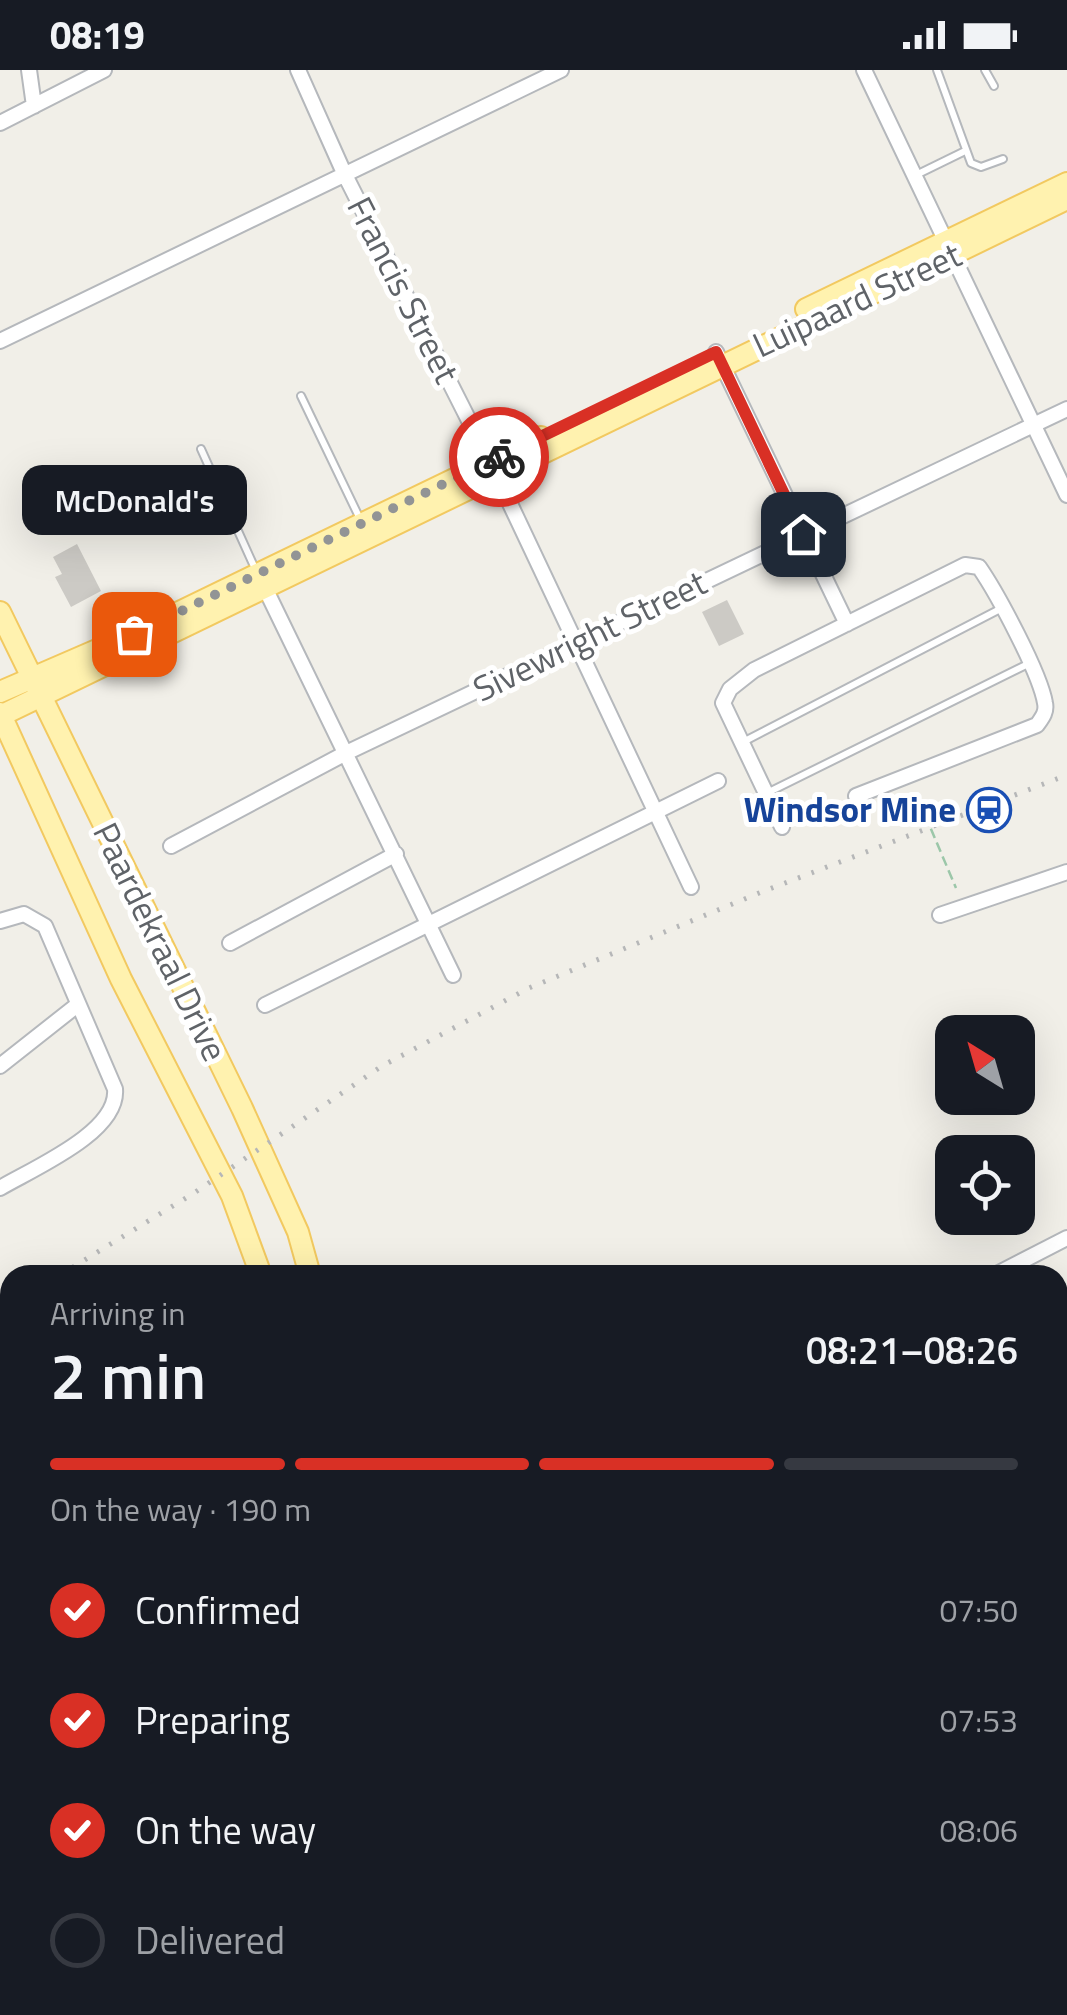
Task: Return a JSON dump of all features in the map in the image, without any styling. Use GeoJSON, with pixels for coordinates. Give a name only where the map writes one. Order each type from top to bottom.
{"type":"FeatureCollection","features":[{"type":"Feature","properties":{"kind":"main road","name":"Luipaard Street"},"geometry":{"type":"LineString","coordinates":[[950,248],[1067,182]]}},
{"type":"Feature","properties":{"kind":"main road","name":"Luipaard Street"},"geometry":{"type":"LineString","coordinates":[[0,715],[42,699],[138,641],[719,358],[950,248],[1067,199]]}},
{"type":"Feature","properties":{"kind":"main road","name":"Luipaard Street"},"geometry":{"type":"LineString","coordinates":[[261,581],[362,524],[493,468]]}},
{"type":"Feature","properties":{"kind":"main road","name":"Paardekraal Drive"},"geometry":{"type":"LineString","coordinates":[[0,612],[242,1108],[298,1232],[307,1265]]}},
{"type":"Feature","properties":{"kind":"main road","name":"Luipaard Street"},"geometry":{"type":"LineString","coordinates":[[0,692],[138,641]]}},
{"type":"Feature","properties":{"kind":"main road","name":"Paardekraal Drive"},"geometry":{"type":"LineString","coordinates":[[0,715],[121,978],[232,1196],[258,1265]]}},
{"type":"Feature","properties":{"kind":"street"},"geometry":{"type":"LineString","coordinates":[[29,70],[34,106]]}},
{"type":"Feature","properties":{"kind":"street"},"geometry":{"type":"LineString","coordinates":[[0,124],[104,70]]}},
{"type":"Feature","properties":{"kind":"street","name":"Francis Street"},"geometry":{"type":"LineString","coordinates":[[298,70],[344,173],[493,468],[690,887]]}},
{"type":"Feature","properties":{"kind":"street"},"geometry":{"type":"LineString","coordinates":[[0,341],[562,70]]}},
{"type":"Feature","properties":{"kind":"street"},"geometry":{"type":"LineString","coordinates":[[864,70],[1067,495]]}},
{"type":"Feature","properties":{"kind":"street"},"geometry":{"type":"LineString","coordinates":[[719,358],[847,624]]}},
{"type":"Feature","properties":{"kind":"street","name":"Sivewright Street"},"geometry":{"type":"LineString","coordinates":[[171,846],[346,753],[1067,409]]}},
{"type":"Feature","properties":{"kind":"street"},"geometry":{"type":"LineString","coordinates":[[782,827],[723,704],[730,689],[754,670],[964,565],[979,567],[1046,705],[1037,724],[856,796]]}},
{"type":"Feature","properties":{"kind":"street"},"geometry":{"type":"LineString","coordinates":[[261,581],[453,975]]}},
{"type":"Feature","properties":{"kind":"street"},"geometry":{"type":"LineString","coordinates":[[265,1004],[718,781]]}},
{"type":"Feature","properties":{"kind":"street"},"geometry":{"type":"LineString","coordinates":[[230,943],[396,854]]}},
{"type":"Feature","properties":{"kind":"street"},"geometry":{"type":"LineString","coordinates":[[940,915],[1067,872]]}},
{"type":"Feature","properties":{"kind":"street"},"geometry":{"type":"LineString","coordinates":[[0,921],[24,914],[45,926],[76,1006],[115,1089],[116,1103],[105,1122],[0,1188]]}},
{"type":"Feature","properties":{"kind":"street"},"geometry":{"type":"LineString","coordinates":[[0,1066],[76,1006]]}},
{"type":"Feature","properties":{"kind":"street"},"geometry":{"type":"LineString","coordinates":[[1014,1265],[1067,1238]]}},
{"type":"Feature","properties":{"kind":"lane"},"geometry":{"type":"LineString","coordinates":[[936,70],[971,163],[982,167],[1002,159]]}},
{"type":"Feature","properties":{"kind":"lane"},"geometry":{"type":"LineString","coordinates":[[985,70],[994,86]]}},
{"type":"Feature","properties":{"kind":"lane"},"geometry":{"type":"LineString","coordinates":[[915,176],[964,152]]}},
{"type":"Feature","properties":{"kind":"lane"},"geometry":{"type":"LineString","coordinates":[[301,396],[362,524]]}},
{"type":"Feature","properties":{"kind":"lane"},"geometry":{"type":"LineString","coordinates":[[202,449],[261,581]]}},
{"type":"Feature","properties":{"kind":"lane"},"geometry":{"type":"LineString","coordinates":[[173,493],[212,474]]}},
{"type":"Feature","properties":{"kind":"lane"},"geometry":{"type":"LineString","coordinates":[[742,742],[1002,608]]}},
{"type":"Feature","properties":{"kind":"lane"},"geometry":{"type":"LineString","coordinates":[[766,793],[1028,664]]}},
{"type":"Feature","properties":{"kind":"path"},"geometry":{"type":"LineString","coordinates":[[946,811],[925,815],[956,888]]}},
{"type":"Feature","properties":{"kind":"building"},"geometry":{"type":"Polygon","coordinates":[[[77,544],[101,591],[71,607],[55,577],[62,574],[53,557],[77,544]]]}},
{"type":"Feature","properties":{"kind":"building"},"geometry":{"type":"Polygon","coordinates":[[[727,600],[744,634],[719,646],[702,612],[727,600]]]}},
{"type":"Feature","properties":{"kind":"railway"},"geometry":{"type":"LineString","coordinates":[[76,1265],[194,1193],[382,1066],[529,988],[759,893],[1067,775]]}},
{"type":"Feature","properties":{"kind":"way so far"},"geometry":{"type":"LineString","coordinates":[[134,634],[499,457]]}},
{"type":"Feature","properties":{"kind":"place","name":"McDonald's"},"geometry":{"type":"Point","coordinates":[134,634]}},
{"type":"Feature","properties":{"kind":"place","name":"Windsor Mine"},"geometry":{"type":"Point","coordinates":[989,810]}},
{"type":"Feature","properties":{"kind":"route"},"geometry":{"type":"LineString","coordinates":[[499,457],[716,352],[803,534]]}}]}
